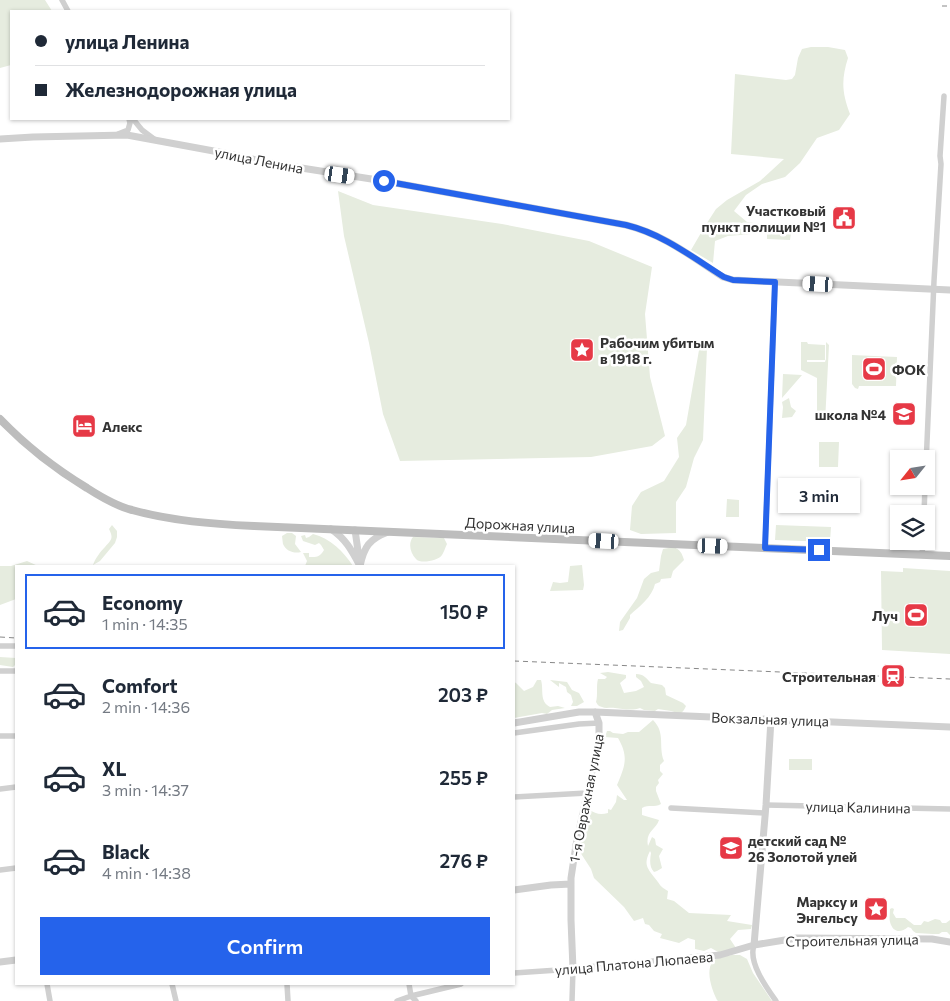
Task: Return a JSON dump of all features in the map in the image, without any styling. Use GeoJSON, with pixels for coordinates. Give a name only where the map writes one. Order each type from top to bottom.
{"type":"FeatureCollection","features":[{"type":"Feature","properties":{"kind":"main road","name":"Дорожная улица"},"geometry":{"type":"LineString","coordinates":[[0,419],[35,453],[69,478],[113,503],[130,510],[157,516],[201,522],[331,529],[950,556]]}},
{"type":"Feature","properties":{"kind":"street"},"geometry":{"type":"LineString","coordinates":[[927,450],[944,96]]}},
{"type":"Feature","properties":{"kind":"street"},"geometry":{"type":"LineString","coordinates":[[116,134],[128,130],[129,120]]}},
{"type":"Feature","properties":{"kind":"street"},"geometry":{"type":"LineString","coordinates":[[134,120],[142,130],[154,139]]}},
{"type":"Feature","properties":{"kind":"street","name":"улица Ленина"},"geometry":{"type":"LineString","coordinates":[[0,139],[33,136],[127,135],[276,164],[384,181],[626,225],[642,229],[661,238],[724,277],[733,280],[950,290]]}},
{"type":"Feature","properties":{"kind":"street"},"geometry":{"type":"LineString","coordinates":[[765,548],[775,282]]}},
{"type":"Feature","properties":{"kind":"street"},"geometry":{"type":"LineString","coordinates":[[331,529],[340,534],[345,540],[359,565]]}},
{"type":"Feature","properties":{"kind":"street"},"geometry":{"type":"LineString","coordinates":[[354,530],[360,565]]}},
{"type":"Feature","properties":{"kind":"street"},"geometry":{"type":"LineString","coordinates":[[360,565],[366,547],[372,540],[388,531]]}},
{"type":"Feature","properties":{"kind":"street"},"geometry":{"type":"LineString","coordinates":[[922,550],[922,554]]}},
{"type":"Feature","properties":{"kind":"street"},"geometry":{"type":"LineString","coordinates":[[0,646],[15,646]]}},
{"type":"Feature","properties":{"kind":"street"},"geometry":{"type":"LineString","coordinates":[[0,671],[15,671]]}},
{"type":"Feature","properties":{"kind":"street","name":"Вокзальная улица"},"geometry":{"type":"LineString","coordinates":[[515,723],[574,713],[604,713],[950,727]]}},
{"type":"Feature","properties":{"kind":"street","name":"1-я Овражная улица"},"geometry":{"type":"LineString","coordinates":[[574,969],[571,884],[576,845],[599,739],[599,723],[593,713]]}},
{"type":"Feature","properties":{"kind":"street"},"geometry":{"type":"LineString","coordinates":[[771,719],[766,805],[754,945],[752,950],[756,966],[765,986],[776,1001]]}},
{"type":"Feature","properties":{"kind":"street"},"geometry":{"type":"LineString","coordinates":[[515,733],[599,723]]}},
{"type":"Feature","properties":{"kind":"street"},"geometry":{"type":"LineString","coordinates":[[0,736],[15,736]]}},
{"type":"Feature","properties":{"kind":"street"},"geometry":{"type":"LineString","coordinates":[[0,789],[15,786]]}},
{"type":"Feature","properties":{"kind":"street"},"geometry":{"type":"LineString","coordinates":[[515,797],[587,793]]}},
{"type":"Feature","properties":{"kind":"street","name":"улица Калинина"},"geometry":{"type":"LineString","coordinates":[[766,805],[950,809]]}},
{"type":"Feature","properties":{"kind":"street"},"geometry":{"type":"LineString","coordinates":[[671,808],[765,813]]}},
{"type":"Feature","properties":{"kind":"street"},"geometry":{"type":"LineString","coordinates":[[0,870],[15,868]]}},
{"type":"Feature","properties":{"kind":"street"},"geometry":{"type":"LineString","coordinates":[[515,890],[571,884]]}},
{"type":"Feature","properties":{"kind":"street","name":"Строительная улица"},"geometry":{"type":"LineString","coordinates":[[754,945],[797,938],[932,939],[950,942]]}},
{"type":"Feature","properties":{"kind":"street","name":"улица Платона Люпаева"},"geometry":{"type":"LineString","coordinates":[[515,974],[720,955],[754,945]]}},
{"type":"Feature","properties":{"kind":"street"},"geometry":{"type":"LineString","coordinates":[[0,962],[15,960]]}},
{"type":"Feature","properties":{"kind":"street"},"geometry":{"type":"LineString","coordinates":[[572,1001],[574,969]]}},
{"type":"Feature","properties":{"kind":"street"},"geometry":{"type":"LineString","coordinates":[[47,985],[50,1001]]}},
{"type":"Feature","properties":{"kind":"street"},"geometry":{"type":"LineString","coordinates":[[172,985],[176,1001]]}},
{"type":"Feature","properties":{"kind":"street"},"geometry":{"type":"LineString","coordinates":[[287,985],[288,1001]]}},
{"type":"Feature","properties":{"kind":"street"},"geometry":{"type":"LineString","coordinates":[[409,985],[411,996],[416,1001]]}},
{"type":"Feature","properties":{"kind":"street"},"geometry":{"type":"LineString","coordinates":[[397,1001],[457,985]]}},
{"type":"Feature","properties":{"kind":"shaded area"},"geometry":{"type":"Polygon","coordinates":[[[0,0],[45,0],[51,10],[10,10],[10,65],[0,68],[0,0]]]}},
{"type":"Feature","properties":{"kind":"shaded area"},"geometry":{"type":"Polygon","coordinates":[[[811,47],[845,50],[848,58],[843,86],[850,114],[839,130],[817,138],[800,163],[785,177],[762,184],[746,195],[734,211],[747,222],[768,225],[752,234],[728,236],[715,241],[713,263],[691,250],[716,209],[727,200],[760,181],[784,159],[731,154],[735,74],[786,80],[792,79],[795,75],[798,58],[802,49],[811,47]]]}},
{"type":"Feature","properties":{"kind":"shaded area"},"geometry":{"type":"Polygon","coordinates":[[[338,191],[373,205],[502,224],[589,241],[652,267],[645,314],[650,377],[665,436],[652,446],[591,457],[400,461],[383,414],[369,343],[344,236],[338,191]]]}},
{"type":"Feature","properties":{"kind":"shaded area"},"geometry":{"type":"Polygon","coordinates":[[[767,232],[791,233],[790,240],[767,239],[767,232]]]}},
{"type":"Feature","properties":{"kind":"shaded area"},"geometry":{"type":"Polygon","coordinates":[[[801,342],[825,345],[825,360],[807,360],[807,362],[825,362],[826,342],[829,345],[825,422],[817,422],[817,378],[801,370],[801,342]]]}},
{"type":"Feature","properties":{"kind":"shaded area"},"geometry":{"type":"Polygon","coordinates":[[[707,348],[703,440],[694,458],[686,487],[676,502],[676,533],[641,534],[630,530],[632,506],[641,492],[664,481],[679,457],[677,438],[686,425],[699,350],[707,348]]]}},
{"type":"Feature","properties":{"kind":"shaded area","name":"ФОК"},"geometry":{"type":"Polygon","coordinates":[[[852,355],[897,357],[896,386],[859,386],[858,389],[855,388],[852,384],[852,355]]]}},
{"type":"Feature","properties":{"kind":"shaded area"},"geometry":{"type":"Polygon","coordinates":[[[783,374],[802,375],[782,398],[783,374]]]}},
{"type":"Feature","properties":{"kind":"shaded area"},"geometry":{"type":"Polygon","coordinates":[[[789,398],[791,407],[796,411],[792,417],[782,418],[782,402],[789,398]]]}},
{"type":"Feature","properties":{"kind":"shaded area"},"geometry":{"type":"Polygon","coordinates":[[[819,442],[839,442],[838,467],[819,467],[819,442]]]}},
{"type":"Feature","properties":{"kind":"shaded area"},"geometry":{"type":"Polygon","coordinates":[[[727,499],[739,500],[739,517],[726,517],[727,499]]]}},
{"type":"Feature","properties":{"kind":"shaded area"},"geometry":{"type":"Polygon","coordinates":[[[112,525],[117,531],[115,543],[100,561],[93,565],[111,539],[109,529],[112,525]]]}},
{"type":"Feature","properties":{"kind":"shaded area"},"geometry":{"type":"Polygon","coordinates":[[[776,525],[831,527],[830,542],[775,540],[776,525]]]}},
{"type":"Feature","properties":{"kind":"shaded area"},"geometry":{"type":"Polygon","coordinates":[[[292,533],[296,536],[295,544],[301,552],[290,551],[284,546],[282,536],[292,533]]]}},
{"type":"Feature","properties":{"kind":"shaded area"},"geometry":{"type":"Polygon","coordinates":[[[313,534],[319,536],[336,546],[352,565],[305,565],[307,561],[303,553],[309,553],[309,557],[316,557],[324,550],[319,543],[315,545],[303,541],[301,536],[309,537],[313,534]]]}},
{"type":"Feature","properties":{"kind":"shaded area"},"geometry":{"type":"Polygon","coordinates":[[[413,537],[444,538],[447,544],[440,557],[425,562],[418,561],[411,551],[410,545],[413,537]]]}},
{"type":"Feature","properties":{"kind":"shaded area"},"geometry":{"type":"Polygon","coordinates":[[[674,547],[678,549],[684,560],[673,571],[671,578],[661,579],[660,582],[655,584],[642,605],[630,615],[623,630],[619,631],[620,622],[637,598],[644,579],[651,573],[659,571],[663,549],[674,547]]]}},
{"type":"Feature","properties":{"kind":"shaded area"},"geometry":{"type":"Polygon","coordinates":[[[27,561],[36,565],[15,565],[15,599],[0,605],[0,566],[11,566],[27,561]]]}},
{"type":"Feature","properties":{"kind":"shaded area"},"geometry":{"type":"Polygon","coordinates":[[[582,565],[583,590],[550,591],[553,582],[568,582],[570,566],[582,565]]]}},
{"type":"Feature","properties":{"kind":"shaded area","name":"Луч"},"geometry":{"type":"Polygon","coordinates":[[[903,568],[950,571],[950,654],[882,650],[881,571],[903,572],[903,568]]]}},
{"type":"Feature","properties":{"kind":"shaded area"},"geometry":{"type":"Polygon","coordinates":[[[0,657],[15,658],[15,665],[13,667],[0,665],[0,657]]]}},
{"type":"Feature","properties":{"kind":"shaded area"},"geometry":{"type":"Polygon","coordinates":[[[608,672],[626,675],[626,678],[620,683],[624,693],[636,691],[644,687],[636,677],[636,674],[639,674],[651,683],[662,685],[665,688],[666,695],[686,706],[679,713],[658,709],[655,711],[640,708],[605,708],[600,706],[596,702],[598,679],[605,679],[607,677],[600,673],[608,672]]]}},
{"type":"Feature","properties":{"kind":"shaded area"},"geometry":{"type":"Polygon","coordinates":[[[537,680],[541,680],[544,702],[550,707],[558,706],[565,708],[552,710],[547,714],[542,713],[515,718],[515,682],[524,691],[533,687],[537,680]]]}},
{"type":"Feature","properties":{"kind":"shaded area"},"geometry":{"type":"Polygon","coordinates":[[[550,680],[567,682],[572,690],[579,693],[584,702],[577,706],[571,706],[573,702],[566,687],[559,683],[559,687],[550,680]]]}},
{"type":"Feature","properties":{"kind":"shaded area"},"geometry":{"type":"Polygon","coordinates":[[[653,720],[661,735],[664,761],[660,765],[660,771],[663,774],[658,780],[659,783],[656,787],[661,804],[642,808],[642,815],[659,820],[649,834],[647,841],[648,846],[652,837],[655,839],[656,845],[663,849],[659,856],[662,868],[654,872],[652,870],[650,851],[647,859],[648,868],[660,885],[668,891],[667,899],[674,901],[689,913],[731,915],[727,921],[752,925],[751,929],[738,930],[730,939],[736,948],[720,953],[711,948],[704,951],[695,949],[695,940],[688,938],[679,943],[660,938],[662,934],[645,924],[643,918],[634,921],[624,907],[594,878],[591,869],[580,852],[588,809],[598,814],[608,813],[608,809],[611,810],[616,802],[617,795],[627,800],[617,785],[624,767],[624,751],[618,738],[605,737],[607,731],[623,734],[639,732],[653,720]]]}},
{"type":"Feature","properties":{"kind":"shaded area"},"geometry":{"type":"Polygon","coordinates":[[[789,759],[812,759],[812,770],[789,770],[789,759]]]}},
{"type":"Feature","properties":{"kind":"shaded area"},"geometry":{"type":"Polygon","coordinates":[[[892,908],[896,918],[905,918],[914,925],[921,925],[924,921],[928,922],[935,919],[940,920],[942,923],[950,920],[950,935],[947,932],[939,934],[916,933],[908,927],[900,931],[895,930],[891,926],[890,920],[890,909],[892,908]]]}},
{"type":"Feature","properties":{"kind":"shaded area"},"geometry":{"type":"Polygon","coordinates":[[[740,955],[747,959],[753,973],[772,1001],[717,1000],[709,975],[711,965],[717,959],[740,955]]]}},
{"type":"Feature","properties":{"kind":"railway"},"geometry":{"type":"LineString","coordinates":[[942,6],[950,6]]}},
{"type":"Feature","properties":{"kind":"railway"},"geometry":{"type":"LineString","coordinates":[[0,637],[15,638]]}},
{"type":"Feature","properties":{"kind":"railway"},"geometry":{"type":"LineString","coordinates":[[515,661],[950,679]]}},
{"type":"Feature","properties":{"kind":"place","name":"Участковый пункт полиции №1"},"geometry":{"type":"Point","coordinates":[844,218]}},
{"type":"Feature","properties":{"kind":"place","name":"Рабочим убитым в 1918 г."},"geometry":{"type":"Point","coordinates":[582,350]}},
{"type":"Feature","properties":{"kind":"place","name":"ФОК"},"geometry":{"type":"Point","coordinates":[874,369]}},
{"type":"Feature","properties":{"kind":"place","name":"школа №4"},"geometry":{"type":"Point","coordinates":[904,414]}},
{"type":"Feature","properties":{"kind":"place","name":"Алекс"},"geometry":{"type":"Point","coordinates":[84,426]}},
{"type":"Feature","properties":{"kind":"place","name":"Луч"},"geometry":{"type":"Point","coordinates":[916,615]}},
{"type":"Feature","properties":{"kind":"place","name":"Строительная"},"geometry":{"type":"Point","coordinates":[893,676]}},
{"type":"Feature","properties":{"kind":"place","name":"детский сад № 26 Золотой улей"},"geometry":{"type":"Point","coordinates":[731,848]}},
{"type":"Feature","properties":{"kind":"place","name":"Марксу и Энгельсу"},"geometry":{"type":"Point","coordinates":[876,909]}},
{"type":"Feature","properties":{"kind":"route"},"geometry":{"type":"LineString","coordinates":[[384,181],[642,229],[661,238],[724,277],[750,282],[775,282],[765,548],[819,550]]}}]}
